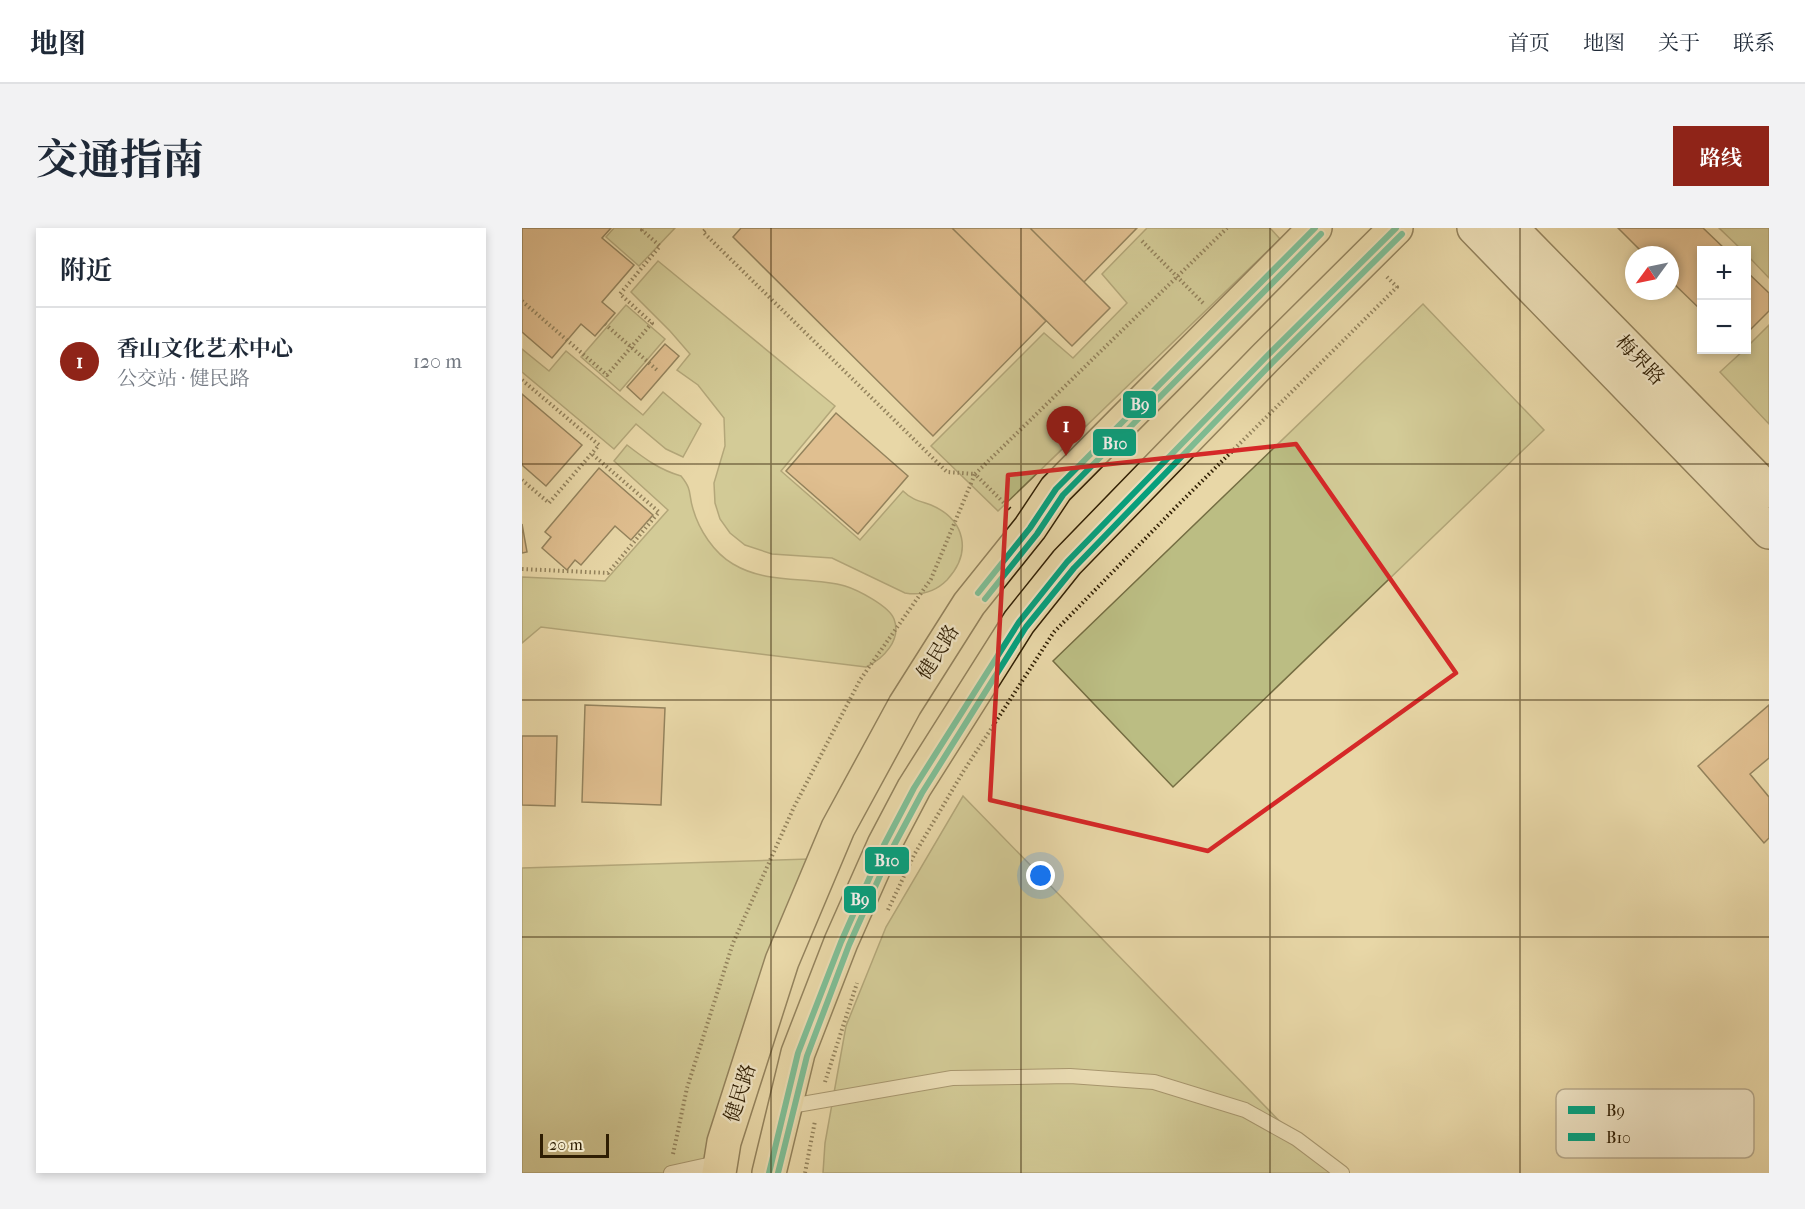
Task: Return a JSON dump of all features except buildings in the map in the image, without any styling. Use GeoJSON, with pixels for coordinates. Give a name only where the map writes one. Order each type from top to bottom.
{"type":"FeatureCollection","features":[{"type":"Feature","properties":{"kind":"main road","name":"健民路"},"geometry":{"type":"LineString","coordinates":[[720,1167],[724,1142],[782,962],[838,828],[905,705],[949,634],[969,604],[1030,528],[1056,489],[1315,228]]}},
{"type":"Feature","properties":{"kind":"main road"},"geometry":{"type":"LineString","coordinates":[[769,1173],[798,1053],[836,953],[884,845],[914,788],[1019,622],[1066,562],[1266,357],[1396,228]]}},
{"type":"Feature","properties":{"kind":"main road"},"geometry":{"type":"LineString","coordinates":[[1473,228],[1769,532]]}},
{"type":"Feature","properties":{"kind":"main road","name":"梅界路"},"geometry":{"type":"LineString","coordinates":[[1511,228],[1769,491]]}},
{"type":"Feature","properties":{"kind":"lane"},"geometry":{"type":"LineString","coordinates":[[784,1107],[952,1078],[1070,1076],[1154,1082],[1245,1110],[1297,1139],[1342,1173]]}},
{"type":"Feature","properties":{"kind":"lane"},"geometry":{"type":"LineString","coordinates":[[671,1168],[720,1167]]}},
{"type":"Feature","properties":{"kind":"path"},"geometry":{"type":"LineString","coordinates":[[522,301],[607,375],[652,323],[620,294],[660,246],[642,230],[644,228]]}},
{"type":"Feature","properties":{"kind":"path"},"geometry":{"type":"LineString","coordinates":[[707,228],[703,232],[947,472],[975,474],[1030,528]]}},
{"type":"Feature","properties":{"kind":"path"},"geometry":{"type":"LineString","coordinates":[[671,1168],[687,1088],[733,943],[794,807],[860,680],[931,579],[975,474],[1227,228]]}},
{"type":"Feature","properties":{"kind":"path"},"geometry":{"type":"LineString","coordinates":[[1142,241],[1222,323]]}},
{"type":"Feature","properties":{"kind":"path"},"geometry":{"type":"LineString","coordinates":[[885,918],[914,855],[963,772],[1054,632],[1397,287]]}},
{"type":"Feature","properties":{"kind":"path"},"geometry":{"type":"LineString","coordinates":[[605,324],[657,370]]}},
{"type":"Feature","properties":{"kind":"path"},"geometry":{"type":"LineString","coordinates":[[522,380],[599,445],[549,503],[522,480]]}},
{"type":"Feature","properties":{"kind":"path"},"geometry":{"type":"LineString","coordinates":[[522,569],[608,573],[659,512],[592,454]]}},
{"type":"Feature","properties":{"kind":"path"},"geometry":{"type":"LineString","coordinates":[[805,1173],[818,1101],[858,982]]}},
{"type":"Feature","properties":{"kind":"highlighted area"},"geometry":{"type":"Polygon","coordinates":[[[1296,444],[1456,673],[1208,851],[990,800],[1008,475],[1296,444]]]}},
{"type":"Feature","properties":{"kind":"green space"},"geometry":{"type":"Polygon","coordinates":[[[614,228],[675,228],[639,266],[606,237],[614,228]]]}},
{"type":"Feature","properties":{"kind":"green space"},"geometry":{"type":"Polygon","coordinates":[[[1147,228],[1270,228],[1280,239],[998,511],[931,446],[1044,333],[1073,358],[1127,303],[1102,274],[1147,228]]]}},
{"type":"Feature","properties":{"kind":"green space"},"geometry":{"type":"Polygon","coordinates":[[[1719,228],[1769,228],[1769,278],[1751,259],[1751,246],[1738,246],[1719,228]]]}},
{"type":"Feature","properties":{"kind":"green space"},"geometry":{"type":"Polygon","coordinates":[[[658,261],[835,406],[781,471],[860,540],[903,491],[943,511],[952,519],[962,538],[960,559],[947,580],[928,592],[905,593],[832,558],[772,554],[745,545],[730,533],[720,519],[715,503],[714,483],[725,446],[724,418],[698,385],[677,370],[690,354],[631,292],[658,261]]]}},
{"type":"Feature","properties":{"kind":"green space"},"geometry":{"type":"Polygon","coordinates":[[[1423,304],[1544,430],[1173,787],[1053,661],[1423,304]]]}},
{"type":"Feature","properties":{"kind":"green space"},"geometry":{"type":"Polygon","coordinates":[[[626,305],[665,339],[620,391],[581,357],[626,305]]]}},
{"type":"Feature","properties":{"kind":"green space"},"geometry":{"type":"Polygon","coordinates":[[[1769,325],[1769,424],[1720,372],[1740,354],[1751,354],[1751,343],[1769,325]]]}},
{"type":"Feature","properties":{"kind":"green space"},"geometry":{"type":"Polygon","coordinates":[[[522,349],[549,371],[566,351],[643,415],[663,392],[701,424],[683,457],[666,449],[636,424],[614,449],[522,372],[522,349]]]}},
{"type":"Feature","properties":{"kind":"green space"},"geometry":{"type":"Polygon","coordinates":[[[627,445],[666,471],[681,476],[689,489],[693,509],[703,533],[726,559],[746,571],[760,575],[831,583],[845,586],[865,595],[880,604],[894,619],[895,634],[889,648],[879,659],[866,667],[541,627],[522,643],[522,577],[605,581],[668,510],[614,461],[627,445]]]}},
{"type":"Feature","properties":{"kind":"green space"},"geometry":{"type":"Polygon","coordinates":[[[963,796],[1330,1173],[823,1173],[825,1143],[846,1026],[886,927],[963,796]]]}},
{"type":"Feature","properties":{"kind":"green space"},"geometry":{"type":"Polygon","coordinates":[[[809,859],[714,1143],[699,1173],[522,1173],[522,868],[809,859]]]}},
{"type":"Feature","properties":{"kind":"transit line","name":"B9"},"geometry":{"type":"LineString","coordinates":[[978,593],[1030,528],[1056,489],[1315,228]]}},
{"type":"Feature","properties":{"kind":"transit line","name":"B9"},"geometry":{"type":"LineString","coordinates":[[769,1173],[798,1053],[841,942],[884,845],[914,788],[1019,622],[1067,562],[1266,357],[1396,228]]}},
{"type":"Feature","properties":{"kind":"transit line","name":"B10"},"geometry":{"type":"LineString","coordinates":[[985,599],[1037,534],[1063,495],[1321,234]]}},
{"type":"Feature","properties":{"kind":"transit line","name":"B10"},"geometry":{"type":"LineString","coordinates":[[778,1173],[807,1056],[849,945],[892,849],[922,793],[1026,627],[1074,568],[1272,363],[1402,234]]}},
{"type":"Feature","properties":{"kind":"place","name":"香山文化艺术中心"},"geometry":{"type":"Point","coordinates":[1066,456]}}]}
